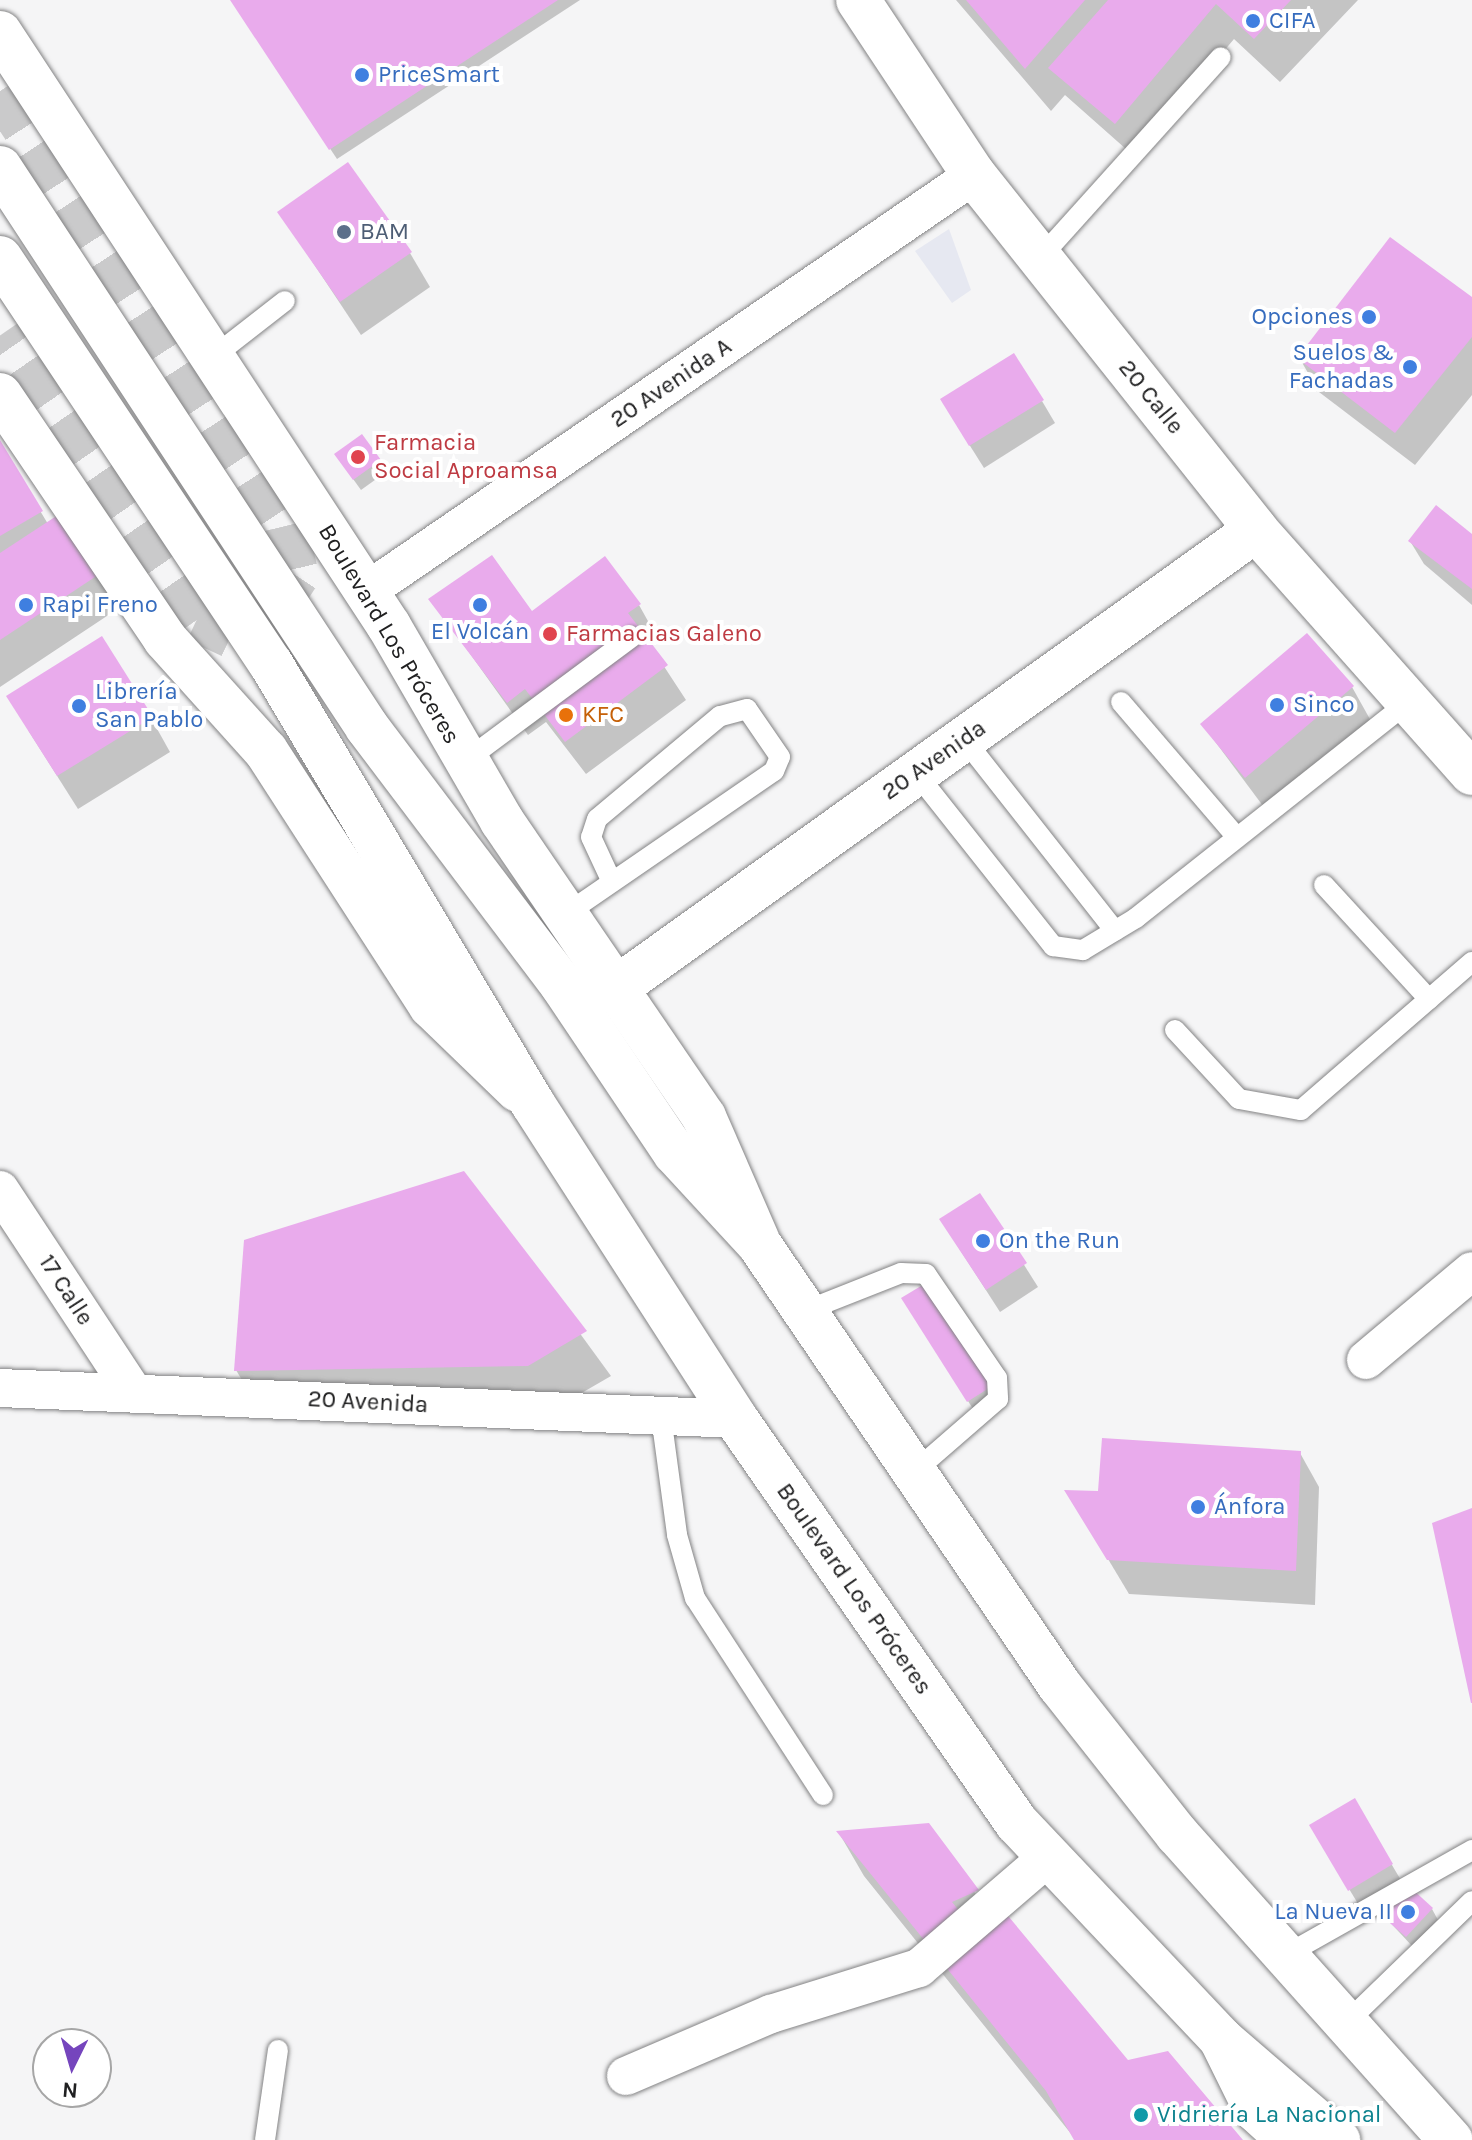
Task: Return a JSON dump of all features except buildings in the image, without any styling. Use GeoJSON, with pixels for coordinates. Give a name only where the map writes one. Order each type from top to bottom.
{"type":"FeatureCollection","features":[{"type":"Feature","properties":{"kind":"main road","name":"20 Calle"},"geometry":{"type":"LineString","coordinates":[[858,0],[974,175],[1256,530],[1409,702],[1469,762]]}},
{"type":"Feature","properties":{"kind":"main road","name":"Boulevard Los Próceres"},"geometry":{"type":"LineString","coordinates":[[0,33],[367,591],[465,761],[563,916],[612,991],[704,1117],[759,1244]]}},
{"type":"Feature","properties":{"kind":"main road","name":"Boulevard Los Próceres"},"geometry":{"type":"LineString","coordinates":[[0,168],[367,727],[562,985],[675,1153],[759,1244],[1060,1686],[1352,2035],[1451,2140]]}},
{"type":"Feature","properties":{"kind":"main road","name":"Boulevard Los Próceres"},"geometry":{"type":"LineString","coordinates":[[0,258],[279,677],[533,1104],[736,1419],[1017,1823],[1221,2039],[1338,2140]]}},
{"type":"Feature","properties":{"kind":"main road","name":"Boulevard Los Próceres"},"geometry":{"type":"LineString","coordinates":[[0,395],[165,639],[266,751],[431,1006],[533,1104]]}},
{"type":"Feature","properties":{"kind":"main road","name":"20 Avenida"},"geometry":{"type":"LineString","coordinates":[[612,991],[1256,530]]}},
{"type":"Feature","properties":{"kind":"main road","name":"Boulevard Los Próceres"},"geometry":{"type":"LineString","coordinates":[[1352,2035],[1472,2134]]}},
{"type":"Feature","properties":{"kind":"main road","name":"Boulevard Los Próceres"},"geometry":{"type":"LineString","coordinates":[[1221,2039],[1256,2110],[1289,2140]]}},
{"type":"Feature","properties":{"kind":"street","name":"20 Avenida A"},"geometry":{"type":"LineString","coordinates":[[367,591],[974,175]]}},
{"type":"Feature","properties":{"kind":"street","name":"17 Calle"},"geometry":{"type":"LineString","coordinates":[[0,1190],[132,1390]]}},
{"type":"Feature","properties":{"kind":"street"},"geometry":{"type":"LineString","coordinates":[[1366,1360],[1472,1271]]}},
{"type":"Feature","properties":{"kind":"street","name":"20 Avenida"},"geometry":{"type":"LineString","coordinates":[[0,1388],[132,1390],[736,1419]]}},
{"type":"Feature","properties":{"kind":"street"},"geometry":{"type":"LineString","coordinates":[[626,2076],[771,2014],[919,1968],[1048,1857]]}},
{"type":"Feature","properties":{"kind":"lane"},"geometry":{"type":"LineString","coordinates":[[1040,258],[1221,57]]}},
{"type":"Feature","properties":{"kind":"lane"},"geometry":{"type":"LineString","coordinates":[[213,357],[285,301]]}},
{"type":"Feature","properties":{"kind":"lane"},"geometry":{"type":"LineString","coordinates":[[465,761],[632,637]]}},
{"type":"Feature","properties":{"kind":"lane"},"geometry":{"type":"LineString","coordinates":[[1121,702],[1235,835]]}},
{"type":"Feature","properties":{"kind":"lane"},"geometry":{"type":"LineString","coordinates":[[916,773],[1053,946],[1083,950],[1115,931],[1409,702]]}},
{"type":"Feature","properties":{"kind":"lane"},"geometry":{"type":"LineString","coordinates":[[563,916],[611,880],[774,771],[780,757],[747,709],[720,716],[597,819],[591,837],[611,880]]}},
{"type":"Feature","properties":{"kind":"lane"},"geometry":{"type":"LineString","coordinates":[[964,739],[1115,931]]}},
{"type":"Feature","properties":{"kind":"lane"},"geometry":{"type":"LineString","coordinates":[[1324,885],[1429,999]]}},
{"type":"Feature","properties":{"kind":"lane"},"geometry":{"type":"LineString","coordinates":[[1175,1030],[1239,1099],[1301,1110],[1472,962]]}},
{"type":"Feature","properties":{"kind":"lane"},"geometry":{"type":"LineString","coordinates":[[805,1311],[901,1273],[926,1274],[988,1365],[1001,1388],[998,1399],[914,1472]]}},
{"type":"Feature","properties":{"kind":"lane"},"geometry":{"type":"LineString","coordinates":[[661,1416],[677,1535],[695,1598],[823,1795]]}},
{"type":"Feature","properties":{"kind":"lane"},"geometry":{"type":"LineString","coordinates":[[1284,1956],[1472,1850]]}},
{"type":"Feature","properties":{"kind":"lane"},"geometry":{"type":"LineString","coordinates":[[1352,2035],[1472,1901]]}},
{"type":"Feature","properties":{"kind":"lane"},"geometry":{"type":"LineString","coordinates":[[265,2140],[278,2050]]}},
{"type":"Feature","properties":{"kind":"shaded area"},"geometry":{"type":"Polygon","coordinates":[[[949,229],[971,290],[952,303],[915,251],[949,229]]]}},
{"type":"Feature","properties":{"kind":"tunnel"},"geometry":{"type":"LineString","coordinates":[[0,91],[285,526],[297,576],[270,617],[231,636],[197,620],[0,335]]}},
{"type":"Feature","properties":{"kind":"place","name":"CIFA"},"geometry":{"type":"Point","coordinates":[1253,21]}},
{"type":"Feature","properties":{"kind":"place","name":"PriceSmart"},"geometry":{"type":"Point","coordinates":[362,75]}},
{"type":"Feature","properties":{"kind":"place","name":"BAM"},"geometry":{"type":"Point","coordinates":[344,232]}},
{"type":"Feature","properties":{"kind":"place","name":"Opciones"},"geometry":{"type":"Point","coordinates":[1369,317]}},
{"type":"Feature","properties":{"kind":"place","name":"Suelos & Fachadas"},"geometry":{"type":"Point","coordinates":[1410,367]}},
{"type":"Feature","properties":{"kind":"place","name":"Farmacia Social Aproamsa"},"geometry":{"type":"Point","coordinates":[358,457]}},
{"type":"Feature","properties":{"kind":"place","name":"Rapi Freno"},"geometry":{"type":"Point","coordinates":[26,605]}},
{"type":"Feature","properties":{"kind":"place","name":"El Volcán"},"geometry":{"type":"Point","coordinates":[480,605]}},
{"type":"Feature","properties":{"kind":"place","name":"Farmacias Galeno"},"geometry":{"type":"Point","coordinates":[550,634]}},
{"type":"Feature","properties":{"kind":"place","name":"Sinco"},"geometry":{"type":"Point","coordinates":[1277,705]}},
{"type":"Feature","properties":{"kind":"place","name":"Librería San Pablo"},"geometry":{"type":"Point","coordinates":[79,706]}},
{"type":"Feature","properties":{"kind":"place","name":"KFC"},"geometry":{"type":"Point","coordinates":[566,715]}},
{"type":"Feature","properties":{"kind":"place","name":"On the Run"},"geometry":{"type":"Point","coordinates":[983,1241]}},
{"type":"Feature","properties":{"kind":"place","name":"Ánfora"},"geometry":{"type":"Point","coordinates":[1198,1507]}},
{"type":"Feature","properties":{"kind":"place","name":"La Nueva II"},"geometry":{"type":"Point","coordinates":[1408,1912]}},
{"type":"Feature","properties":{"kind":"place","name":"Vidriería La Nacional"},"geometry":{"type":"Point","coordinates":[1141,2115]}}]}
